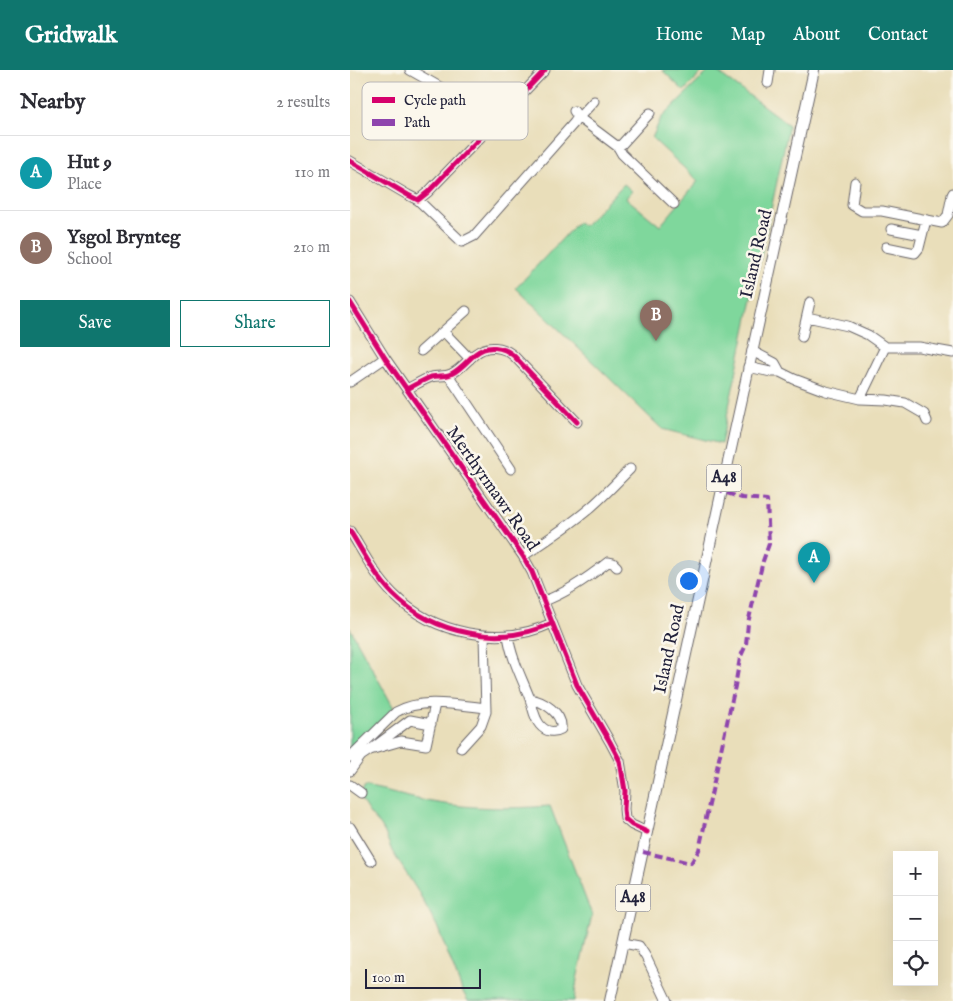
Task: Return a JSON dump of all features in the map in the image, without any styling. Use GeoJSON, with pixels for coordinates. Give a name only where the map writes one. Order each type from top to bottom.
{"type":"FeatureCollection","features":[{"type":"Feature","properties":{"kind":"main road","name":"Island Road"},"geometry":{"type":"LineString","coordinates":[[610,1001],[814,70]]}},
{"type":"Feature","properties":{"kind":"street"},"geometry":{"type":"LineString","coordinates":[[528,88],[545,70]]}},
{"type":"Feature","properties":{"kind":"street"},"geometry":{"type":"LineString","coordinates":[[768,83],[770,70]]}},
{"type":"Feature","properties":{"kind":"street"},"geometry":{"type":"LineString","coordinates":[[416,72],[433,82]]}},
{"type":"Feature","properties":{"kind":"street"},"geometry":{"type":"LineString","coordinates":[[576,114],[582,114],[594,101]]}},
{"type":"Feature","properties":{"kind":"street"},"geometry":{"type":"LineString","coordinates":[[618,147],[650,113]]}},
{"type":"Feature","properties":{"kind":"street"},"geometry":{"type":"LineString","coordinates":[[576,114],[618,147],[622,154],[674,204]]}},
{"type":"Feature","properties":{"kind":"street"},"geometry":{"type":"LineString","coordinates":[[350,161],[418,200],[462,242],[474,236],[574,123],[576,114]]}},
{"type":"Feature","properties":{"kind":"street"},"geometry":{"type":"LineString","coordinates":[[418,200],[478,140]]}},
{"type":"Feature","properties":{"kind":"street"},"geometry":{"type":"LineString","coordinates":[[855,182],[852,204],[862,211],[882,212],[942,223],[948,215],[953,193]]}},
{"type":"Feature","properties":{"kind":"street"},"geometry":{"type":"LineString","coordinates":[[886,247],[915,252],[919,248],[926,220]]}},
{"type":"Feature","properties":{"kind":"street"},"geometry":{"type":"LineString","coordinates":[[891,229],[922,235]]}},
{"type":"Feature","properties":{"kind":"street","name":"Merthyrmawr Road"},"geometry":{"type":"LineString","coordinates":[[350,302],[385,358],[523,556],[532,572],[577,684],[620,761],[625,791],[625,819],[632,826],[647,832]]}},
{"type":"Feature","properties":{"kind":"street"},"geometry":{"type":"LineString","coordinates":[[802,337],[810,302]]}},
{"type":"Feature","properties":{"kind":"street"},"geometry":{"type":"LineString","coordinates":[[422,352],[466,311]]}},
{"type":"Feature","properties":{"kind":"street"},"geometry":{"type":"LineString","coordinates":[[807,317],[848,326],[868,335],[885,347],[920,347],[953,353]]}},
{"type":"Feature","properties":{"kind":"street"},"geometry":{"type":"LineString","coordinates":[[444,332],[470,359]]}},
{"type":"Feature","properties":{"kind":"street"},"geometry":{"type":"LineString","coordinates":[[407,390],[433,377],[449,376],[478,352],[487,348],[497,347],[506,350],[525,366],[577,422]]}},
{"type":"Feature","properties":{"kind":"street"},"geometry":{"type":"LineString","coordinates":[[860,399],[885,347]]}},
{"type":"Feature","properties":{"kind":"street"},"geometry":{"type":"LineString","coordinates":[[752,351],[775,364],[780,372]]}},
{"type":"Feature","properties":{"kind":"street"},"geometry":{"type":"LineString","coordinates":[[350,382],[385,358]]}},
{"type":"Feature","properties":{"kind":"street"},"geometry":{"type":"LineString","coordinates":[[748,367],[770,372],[780,372],[826,392],[860,399],[905,403],[924,414],[926,420]]}},
{"type":"Feature","properties":{"kind":"street"},"geometry":{"type":"LineString","coordinates":[[449,376],[511,469]]}},
{"type":"Feature","properties":{"kind":"street"},"geometry":{"type":"LineString","coordinates":[[523,556],[589,509],[630,469]]}},
{"type":"Feature","properties":{"kind":"street"},"geometry":{"type":"LineString","coordinates":[[350,531],[385,585],[402,602],[422,616],[444,627],[484,635],[508,636],[540,629],[552,623]]}},
{"type":"Feature","properties":{"kind":"street"},"geometry":{"type":"LineString","coordinates":[[544,601],[579,582],[608,562],[613,562],[617,567]]}},
{"type":"Feature","properties":{"kind":"street"},"geometry":{"type":"LineString","coordinates":[[462,748],[481,726],[486,712],[484,635]]}},
{"type":"Feature","properties":{"kind":"street"},"geometry":{"type":"LineString","coordinates":[[508,636],[514,660],[530,699]]}},
{"type":"Feature","properties":{"kind":"street"},"geometry":{"type":"LineString","coordinates":[[350,757],[396,712],[404,707],[420,703],[434,707],[486,708]]}},
{"type":"Feature","properties":{"kind":"street"},"geometry":{"type":"LineString","coordinates":[[370,750],[401,741],[426,745],[426,723],[434,707]]}},
{"type":"Feature","properties":{"kind":"street"},"geometry":{"type":"LineString","coordinates":[[350,771],[361,756],[410,720],[426,723]]}},
{"type":"Feature","properties":{"kind":"street"},"geometry":{"type":"LineString","coordinates":[[350,785],[361,793]]}},
{"type":"Feature","properties":{"kind":"street"},"geometry":{"type":"LineString","coordinates":[[350,827],[371,860]]}},
{"type":"Feature","properties":{"kind":"street"},"geometry":{"type":"LineString","coordinates":[[623,943],[639,946],[666,1001]]}},
{"type":"Feature","properties":{"kind":"green space"},"geometry":{"type":"Polygon","coordinates":[[[662,70],[704,70],[684,91],[662,70]]]}},
{"type":"Feature","properties":{"kind":"green space"},"geometry":{"type":"Polygon","coordinates":[[[710,70],[715,70],[789,125],[721,444],[662,429],[516,288],[578,222],[584,226],[624,184],[632,191],[626,198],[660,226],[698,181],[652,138],[661,118],[710,70]]]}},
{"type":"Feature","properties":{"kind":"green space"},"geometry":{"type":"Polygon","coordinates":[[[350,628],[396,712],[350,750],[350,628]]]}},
{"type":"Feature","properties":{"kind":"green space"},"geometry":{"type":"Polygon","coordinates":[[[364,787],[461,806],[505,808],[550,806],[592,915],[577,979],[574,1001],[468,1001],[437,926],[419,893],[392,851],[381,826],[370,814],[359,797],[364,787]]]}},
{"type":"Feature","properties":{"kind":"marked path"},"geometry":{"type":"LineString","coordinates":[[643,852],[691,863],[699,850],[740,658],[746,645],[748,623],[769,544],[767,500],[742,498],[721,491]]}},
{"type":"Feature","properties":{"kind":"cycle path"},"geometry":{"type":"LineString","coordinates":[[528,88],[545,70]]}},
{"type":"Feature","properties":{"kind":"cycle path"},"geometry":{"type":"LineString","coordinates":[[350,161],[418,200],[478,140]]}},
{"type":"Feature","properties":{"kind":"cycle path"},"geometry":{"type":"LineString","coordinates":[[350,302],[385,358],[523,556],[532,572],[577,685],[620,761],[625,791],[625,819],[632,825],[647,832]]}},
{"type":"Feature","properties":{"kind":"cycle path"},"geometry":{"type":"LineString","coordinates":[[407,389],[431,377],[451,374],[480,351],[500,348],[514,356],[577,422]]}},
{"type":"Feature","properties":{"kind":"cycle path"},"geometry":{"type":"LineString","coordinates":[[350,531],[370,564],[393,594],[409,608],[427,619],[468,633],[489,635],[511,635],[532,631],[552,623]]}},
{"type":"Feature","properties":{"kind":"place","name":"Ysgol Brynteg"},"geometry":{"type":"Point","coordinates":[656,341]}},
{"type":"Feature","properties":{"kind":"place","name":"Hut 9"},"geometry":{"type":"Point","coordinates":[814,583]}}]}
